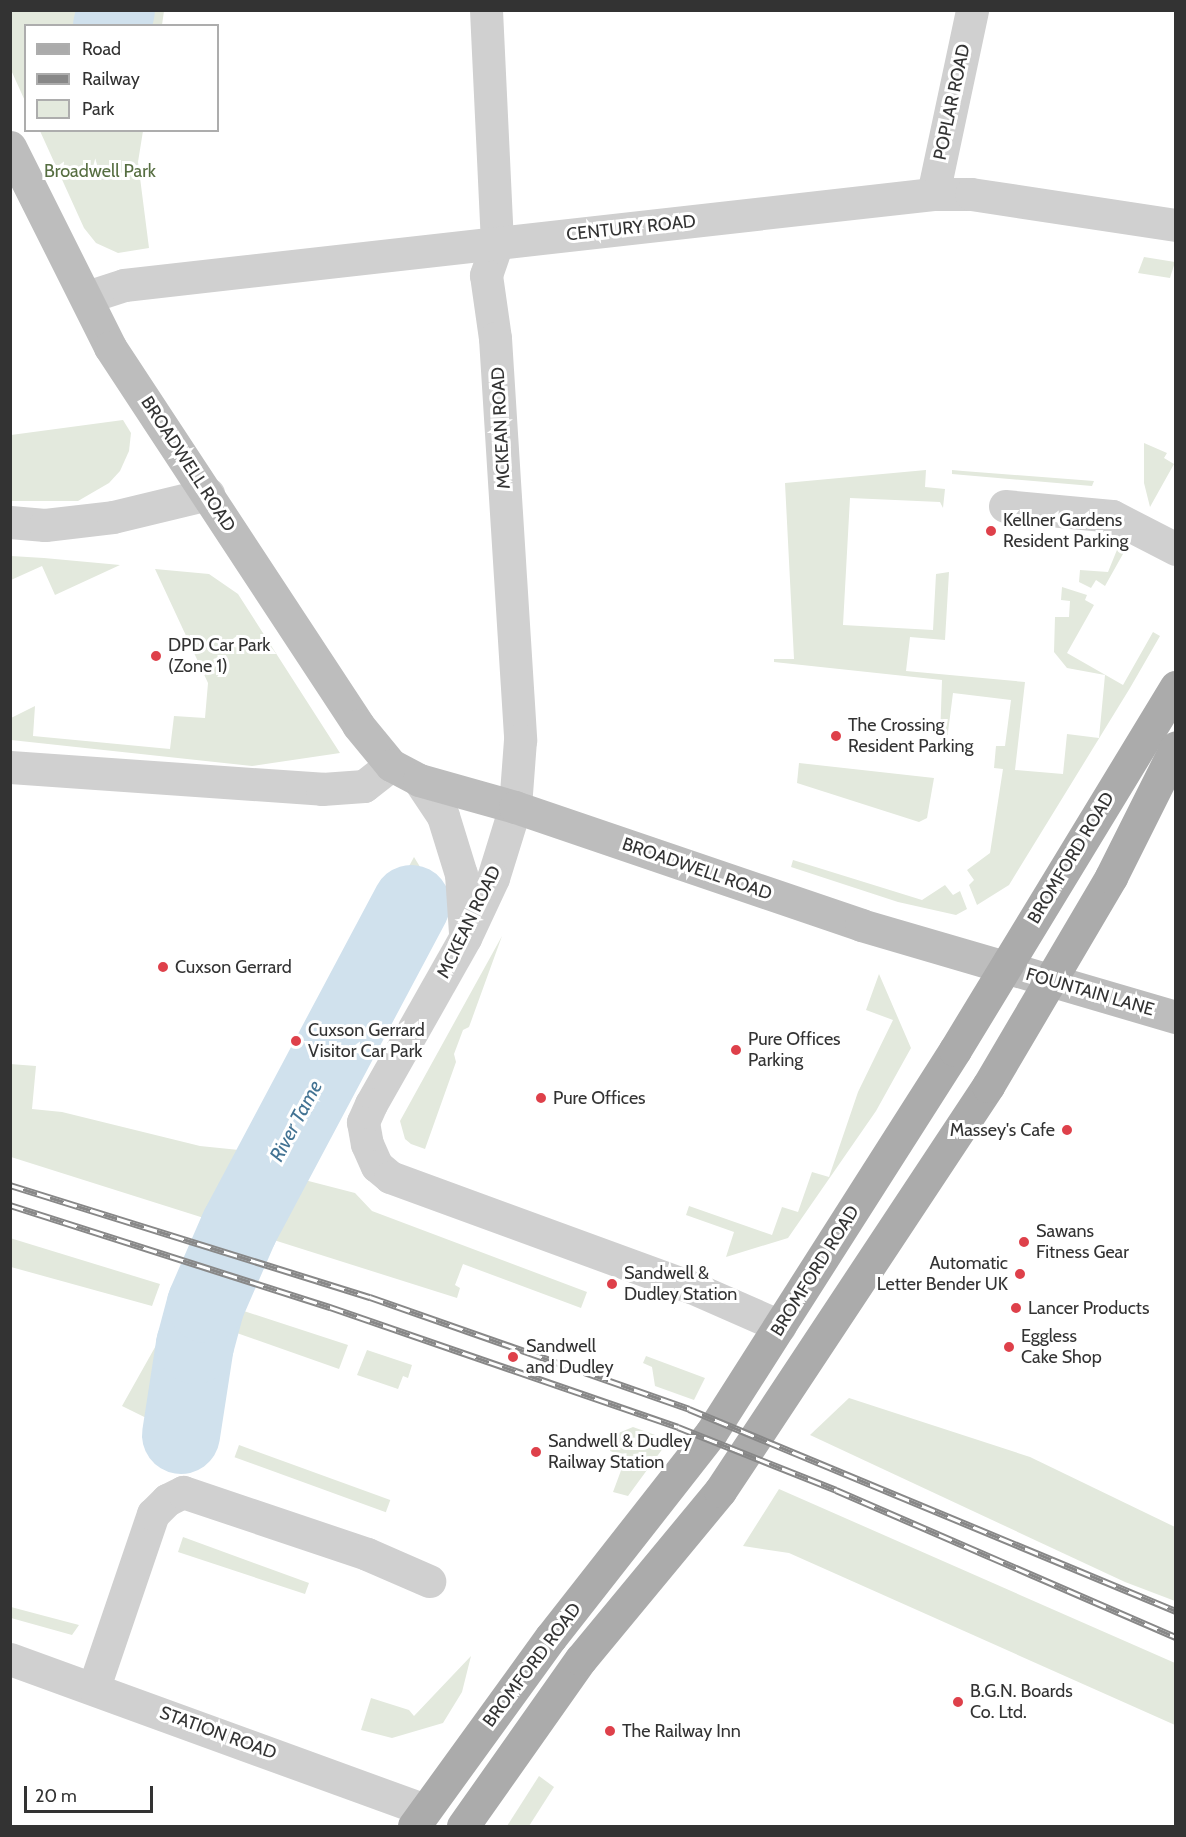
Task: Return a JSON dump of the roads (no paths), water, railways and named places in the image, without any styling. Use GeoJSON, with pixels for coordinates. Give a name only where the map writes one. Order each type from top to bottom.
{"type":"FeatureCollection","features":[{"type":"Feature","properties":{"kind":"main road","name":"BROMFORD ROAD"},"geometry":{"type":"LineString","coordinates":[[425,1821],[551,1637],[691,1461],[780,1326],[1005,968],[1176,687]]}},
{"type":"Feature","properties":{"kind":"main road","name":"BROMFORD ROAD"},"geometry":{"type":"LineString","coordinates":[[463,1827],[574,1668],[720,1491],[880,1249],[987,1086],[1050,981],[1111,877],[1176,747]]}},
{"type":"Feature","properties":{"kind":"main road"},"geometry":{"type":"LineString","coordinates":[[780,1326],[808,1324],[851,1258],[880,1249]]}},
{"type":"Feature","properties":{"kind":"main road"},"geometry":{"type":"LineString","coordinates":[[425,1821],[449,1811],[545,1676],[574,1668]]}},
{"type":"Feature","properties":{"kind":"street","name":"MCKEAN ROAD"},"geometry":{"type":"LineString","coordinates":[[486,10],[497,243],[486,275],[495,338],[520,740],[515,807],[493,878],[465,938],[363,1122],[367,1144],[377,1166],[390,1177],[691,1287],[780,1326]]}},
{"type":"Feature","properties":{"kind":"street","name":"POPLAR ROAD"},"geometry":{"type":"LineString","coordinates":[[933,194],[972,10]]}},
{"type":"Feature","properties":{"kind":"street","name":"BROADWELL ROAD"},"geometry":{"type":"LineString","coordinates":[[10,147],[110,346],[358,725],[405,773],[515,807],[861,925],[1005,968]]}},
{"type":"Feature","properties":{"kind":"street","name":"CENTURY ROAD"},"geometry":{"type":"LineString","coordinates":[[87,297],[124,285],[933,194],[971,194],[1176,225]]}},
{"type":"Feature","properties":{"kind":"street"},"geometry":{"type":"LineString","coordinates":[[10,522],[45,525],[113,517],[208,494]]}},
{"type":"Feature","properties":{"kind":"street"},"geometry":{"type":"LineString","coordinates":[[1005,506],[1112,516],[1176,549]]}},
{"type":"Feature","properties":{"kind":"street"},"geometry":{"type":"LineString","coordinates":[[10,767],[321,789],[364,786],[405,773],[443,816],[461,874],[465,938]]}},
{"type":"Feature","properties":{"kind":"street","name":"FOUNTAIN LANE"},"geometry":{"type":"LineString","coordinates":[[1005,968],[1176,1017]]}},
{"type":"Feature","properties":{"kind":"street"},"geometry":{"type":"LineString","coordinates":[[94,1687],[153,1514],[167,1500],[183,1492],[367,1554],[429,1581]]}},
{"type":"Feature","properties":{"kind":"street","name":"STATION ROAD"},"geometry":{"type":"LineString","coordinates":[[10,1659],[94,1687],[425,1821]]}},
{"type":"Feature","properties":{"kind":"waterway","name":"River Tame"},"geometry":{"type":"LineString","coordinates":[[112,24],[116,10]]}},
{"type":"Feature","properties":{"kind":"waterway","name":"River Tame"},"geometry":{"type":"LineString","coordinates":[[181,1435],[195,1345],[206,1304],[239,1228],[411,904]]}},
{"type":"Feature","properties":{"kind":"railway"},"geometry":{"type":"LineString","coordinates":[[10,1185],[370,1297],[689,1409],[1176,1611]]}},
{"type":"Feature","properties":{"kind":"railway"},"geometry":{"type":"LineString","coordinates":[[10,1205],[330,1307],[678,1427],[836,1490],[1176,1637]]}},
{"type":"Feature","properties":{"kind":"place","name":"Kellner Gardens Resident Parking"},"geometry":{"type":"Point","coordinates":[991,531]}},
{"type":"Feature","properties":{"kind":"place","name":"DPD Car Park (Zone 1)"},"geometry":{"type":"Point","coordinates":[156,656]}},
{"type":"Feature","properties":{"kind":"place","name":"The Crossing Resident Parking"},"geometry":{"type":"Point","coordinates":[836,736]}},
{"type":"Feature","properties":{"kind":"place","name":"Cuxson Gerrard"},"geometry":{"type":"Point","coordinates":[163,967]}},
{"type":"Feature","properties":{"kind":"place","name":"Cuxson Gerrard Visitor Car Park"},"geometry":{"type":"Point","coordinates":[296,1041]}},
{"type":"Feature","properties":{"kind":"place","name":"Pure Offices Parking"},"geometry":{"type":"Point","coordinates":[736,1050]}},
{"type":"Feature","properties":{"kind":"place","name":"Pure Offices"},"geometry":{"type":"Point","coordinates":[541,1098]}},
{"type":"Feature","properties":{"kind":"place","name":"Massey's Cafe"},"geometry":{"type":"Point","coordinates":[1067,1130]}},
{"type":"Feature","properties":{"kind":"place","name":"Sawans Fitness Gear"},"geometry":{"type":"Point","coordinates":[1024,1242]}},
{"type":"Feature","properties":{"kind":"place","name":"Automatic Letter Bender UK"},"geometry":{"type":"Point","coordinates":[1020,1274]}},
{"type":"Feature","properties":{"kind":"place","name":"Sandwell & Dudley Station"},"geometry":{"type":"Point","coordinates":[612,1284]}},
{"type":"Feature","properties":{"kind":"place","name":"Lancer Products"},"geometry":{"type":"Point","coordinates":[1016,1308]}},
{"type":"Feature","properties":{"kind":"place","name":"Eggless Cake Shop"},"geometry":{"type":"Point","coordinates":[1009,1347]}},
{"type":"Feature","properties":{"kind":"place","name":"Sandwell and Dudley"},"geometry":{"type":"Point","coordinates":[513,1357]}},
{"type":"Feature","properties":{"kind":"place","name":"Sandwell & Dudley Railway Station"},"geometry":{"type":"Point","coordinates":[536,1452]}},
{"type":"Feature","properties":{"kind":"place","name":"B.G.N. Boards Co. Ltd."},"geometry":{"type":"Point","coordinates":[958,1702]}},
{"type":"Feature","properties":{"kind":"place","name":"The Railway Inn"},"geometry":{"type":"Point","coordinates":[610,1731]}},
{"type":"Feature","properties":{"kind":"park label","name":"Broadwell Park"},"geometry":{"type":"Point","coordinates":[100,171]}}]}
